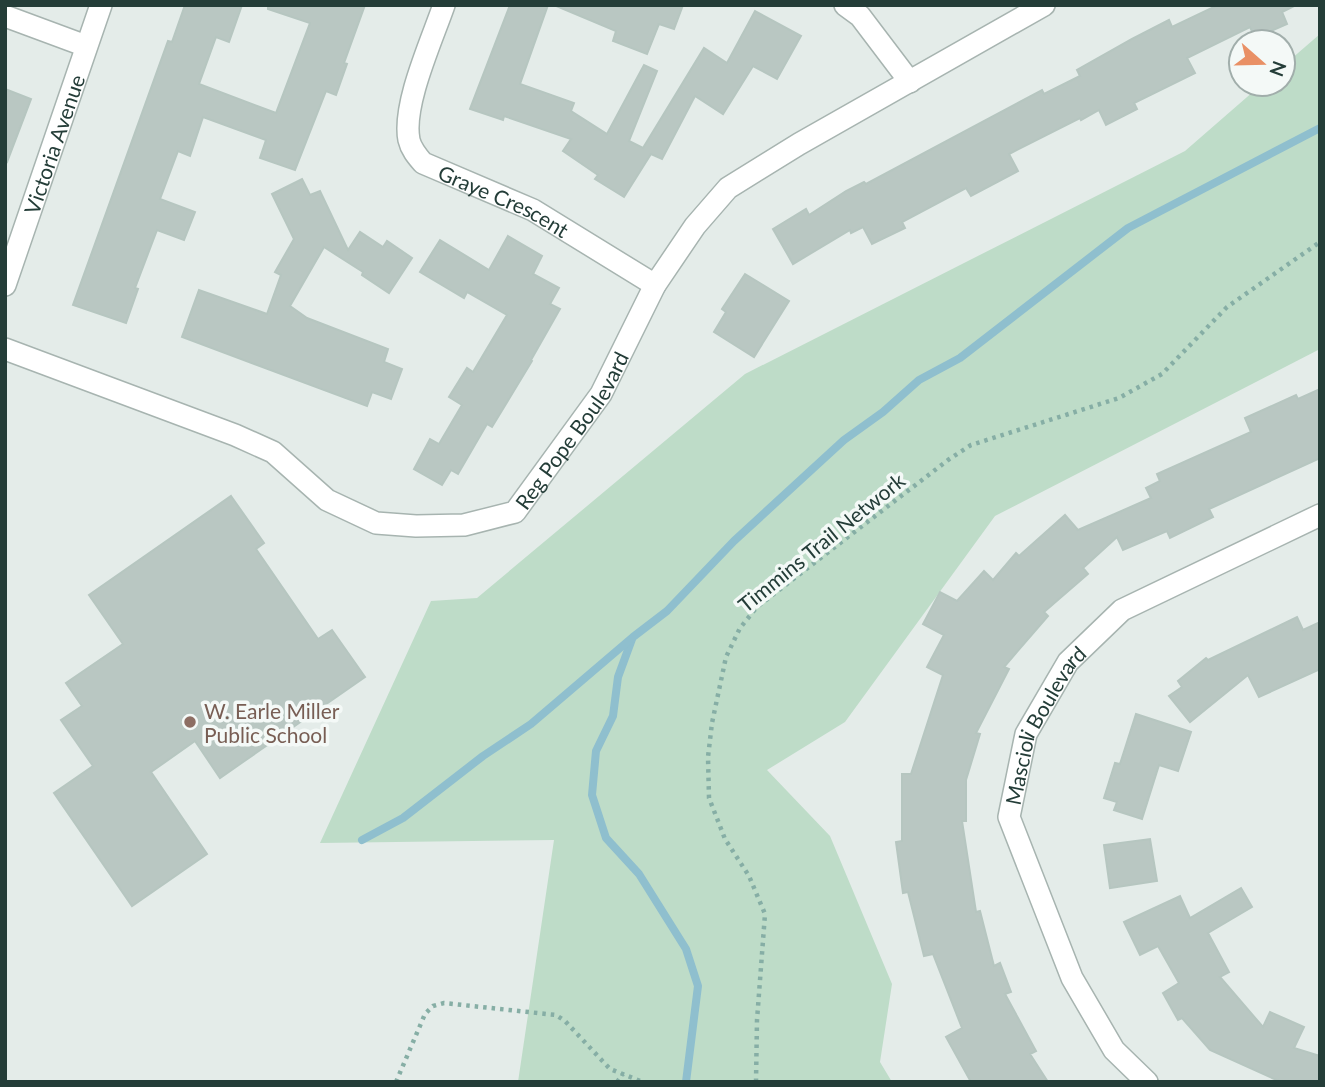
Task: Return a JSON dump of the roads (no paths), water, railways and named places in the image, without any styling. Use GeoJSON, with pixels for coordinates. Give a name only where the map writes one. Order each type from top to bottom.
{"type":"FeatureCollection","features":[{"type":"Feature","properties":{"kind":"street","name":"Victoria Avenue"},"geometry":{"type":"LineString","coordinates":[[5,285],[101,5]]}},
{"type":"Feature","properties":{"kind":"street","name":"Graye Crescent"},"geometry":{"type":"LineString","coordinates":[[444,5],[408,113],[409,143],[423,163],[533,210],[655,285]]}},
{"type":"Feature","properties":{"kind":"street"},"geometry":{"type":"LineString","coordinates":[[845,5],[859,16],[909,82]]}},
{"type":"Feature","properties":{"kind":"street","name":"Reg Pope Boulevard"},"geometry":{"type":"LineString","coordinates":[[5,349],[263,448],[273,453],[327,500],[376,523],[464,525],[514,512],[601,394],[655,285],[695,226],[728,188],[1044,5]]}},
{"type":"Feature","properties":{"kind":"street"},"geometry":{"type":"LineString","coordinates":[[5,16],[86,46]]}},
{"type":"Feature","properties":{"kind":"street","name":"Mascioli Boulevard"},"geometry":{"type":"LineString","coordinates":[[1147,1082],[1114,1050],[1072,978],[1009,817],[1026,734],[1068,662],[1122,610],[1320,515]]}},
{"type":"Feature","properties":{"kind":"waterway"},"geometry":{"type":"LineString","coordinates":[[362,840],[403,818],[483,756],[531,724],[667,611],[734,541],[844,440],[883,412],[919,380],[960,358],[1128,228],[1320,128]]}},
{"type":"Feature","properties":{"kind":"waterway"},"geometry":{"type":"LineString","coordinates":[[632,639],[618,677],[613,716],[596,751],[592,795],[606,838],[639,874],[686,949],[698,986],[686,1082]]}},
{"type":"Feature","properties":{"kind":"place","name":"W. Earle Miller Public School"},"geometry":{"type":"Point","coordinates":[190,722]}}]}
